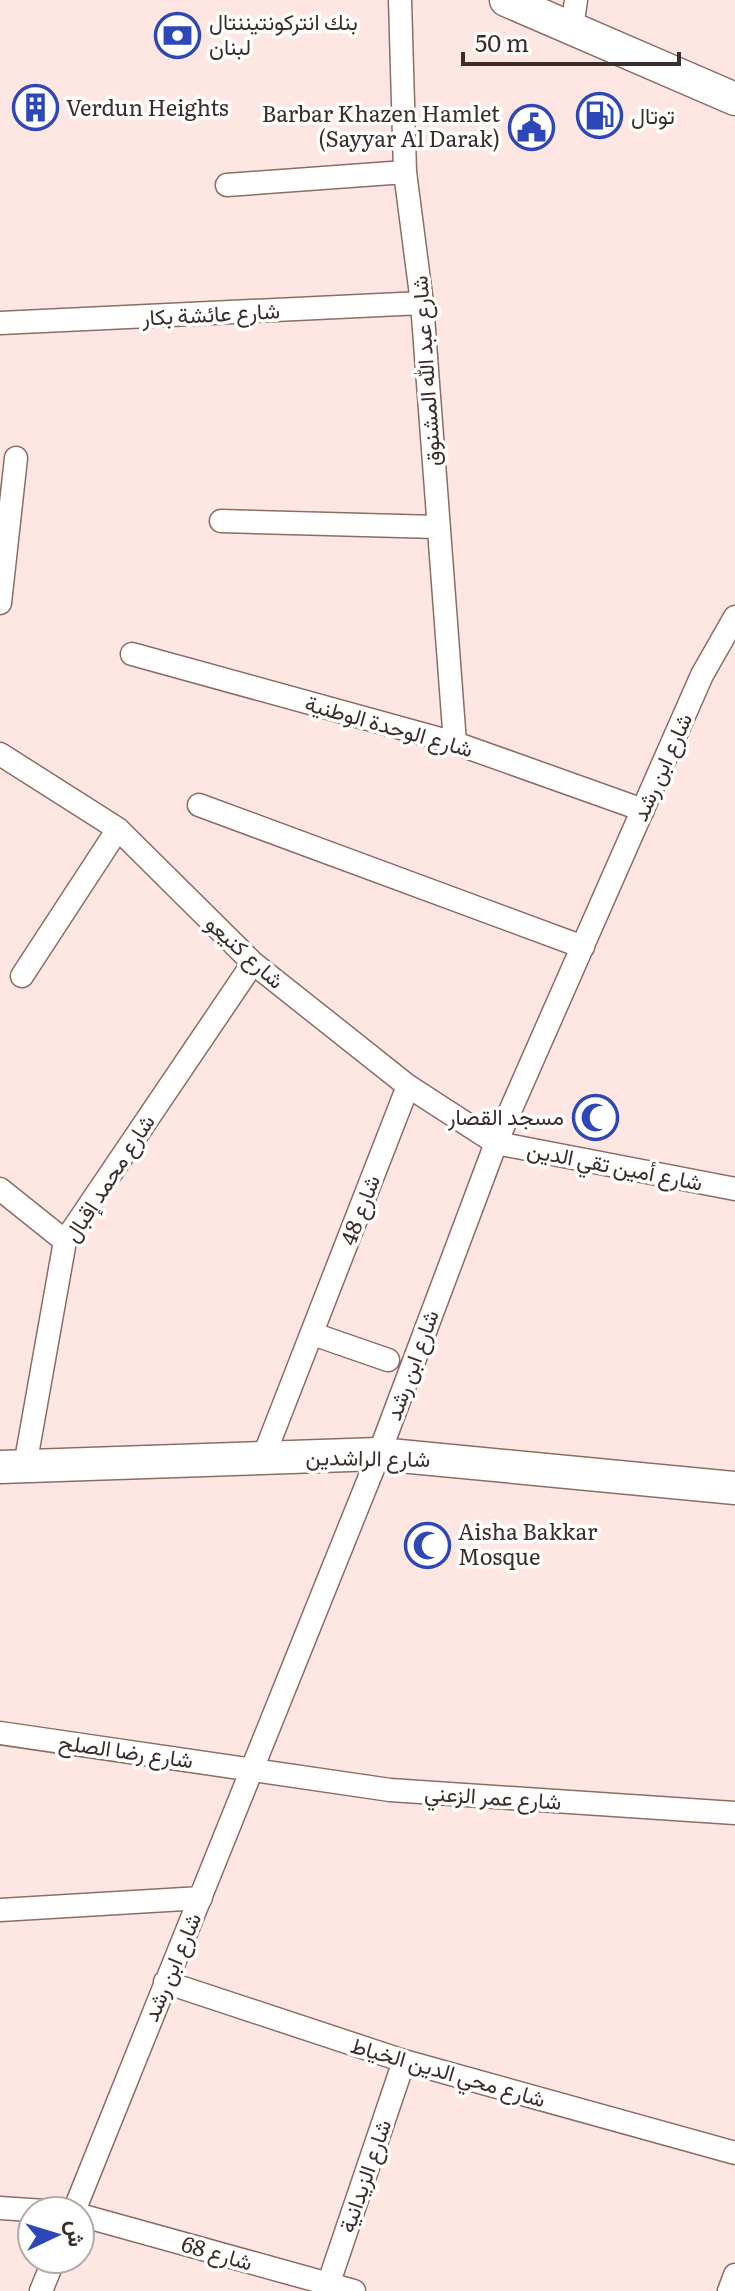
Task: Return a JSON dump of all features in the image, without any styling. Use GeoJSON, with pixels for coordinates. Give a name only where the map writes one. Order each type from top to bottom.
{"type":"FeatureCollection","features":[{"type":"Feature","properties":{"kind":"street","name":"شارع عبد الله المشنوق"},"geometry":{"type":"LineString","coordinates":[[400,0],[405,172],[422,303],[455,743]]}},
{"type":"Feature","properties":{"kind":"street"},"geometry":{"type":"LineString","coordinates":[[506,0],[574,14],[735,99]]}},
{"type":"Feature","properties":{"kind":"street"},"geometry":{"type":"LineString","coordinates":[[227,185],[405,172]]}},
{"type":"Feature","properties":{"kind":"street","name":"شارع عائشة بكار"},"geometry":{"type":"LineString","coordinates":[[0,323],[422,303]]}},
{"type":"Feature","properties":{"kind":"street"},"geometry":{"type":"LineString","coordinates":[[0,603],[16,458]]}},
{"type":"Feature","properties":{"kind":"street"},"geometry":{"type":"LineString","coordinates":[[221,521],[437,527]]}},
{"type":"Feature","properties":{"kind":"street","name":"شارع ابن رشد"},"geometry":{"type":"LineString","coordinates":[[80,2195],[379,1454],[496,1143],[702,675],[735,617]]}},
{"type":"Feature","properties":{"kind":"street","name":"شارع الوحدة الوطنية"},"geometry":{"type":"LineString","coordinates":[[132,654],[455,743],[643,810]]}},
{"type":"Feature","properties":{"kind":"street","name":"شارع كنيعو"},"geometry":{"type":"LineString","coordinates":[[0,754],[118,829],[253,963],[408,1086],[496,1143]]}},
{"type":"Feature","properties":{"kind":"street"},"geometry":{"type":"LineString","coordinates":[[199,805],[583,947]]}},
{"type":"Feature","properties":{"kind":"street"},"geometry":{"type":"LineString","coordinates":[[22,976],[118,829]]}},
{"type":"Feature","properties":{"kind":"street","name":"شارع محمد إقبال"},"geometry":{"type":"LineString","coordinates":[[12,1466],[65,1241],[253,963]]}},
{"type":"Feature","properties":{"kind":"street","name":"شارع 48"},"geometry":{"type":"LineString","coordinates":[[263,1458],[408,1086]]}},
{"type":"Feature","properties":{"kind":"street","name":"شارع أمين تقي الدين"},"geometry":{"type":"LineString","coordinates":[[496,1143],[735,1189]]}},
{"type":"Feature","properties":{"kind":"street"},"geometry":{"type":"LineString","coordinates":[[0,1189],[65,1241]]}},
{"type":"Feature","properties":{"kind":"street"},"geometry":{"type":"LineString","coordinates":[[313,1334],[388,1360]]}},
{"type":"Feature","properties":{"kind":"street","name":"شارع الراشدين"},"geometry":{"type":"LineString","coordinates":[[12,1466],[379,1454],[735,1488]]}},
{"type":"Feature","properties":{"kind":"street","name":"شارع رضا الصلح"},"geometry":{"type":"LineString","coordinates":[[0,1733],[252,1769]]}},
{"type":"Feature","properties":{"kind":"street","name":"شارع عمر الزعني"},"geometry":{"type":"LineString","coordinates":[[252,1769],[390,1790],[735,1813]]}},
{"type":"Feature","properties":{"kind":"street"},"geometry":{"type":"LineString","coordinates":[[0,1910],[201,1898]]}},
{"type":"Feature","properties":{"kind":"street","name":"شارع محي الدين الخياط"},"geometry":{"type":"LineString","coordinates":[[165,1982],[404,2061],[735,2153]]}},
{"type":"Feature","properties":{"kind":"street","name":"شارع الزيدانية"},"geometry":{"type":"LineString","coordinates":[[327,2287],[404,2061]]}},
{"type":"Feature","properties":{"kind":"street","name":"شارع 68"},"geometry":{"type":"LineString","coordinates":[[96,2220],[327,2287],[354,2291]]}},
{"type":"Feature","properties":{"kind":"street"},"geometry":{"type":"LineString","coordinates":[[729,2291],[735,2275]]}},
{"type":"Feature","properties":{"kind":"place","name":"بنك انتركونتيننتال لبنان"},"geometry":{"type":"Point","coordinates":[178,35]}},
{"type":"Feature","properties":{"kind":"place","name":"Verdun Heights"},"geometry":{"type":"Point","coordinates":[35,108]}},
{"type":"Feature","properties":{"kind":"place","name":"توتال"},"geometry":{"type":"Point","coordinates":[600,116]}},
{"type":"Feature","properties":{"kind":"place","name":"Barbar Khazen Hamlet (Sayyar Al Darak)"},"geometry":{"type":"Point","coordinates":[531,127]}},
{"type":"Feature","properties":{"kind":"place","name":"مسجد القصار"},"geometry":{"type":"Point","coordinates":[595,1117]}},
{"type":"Feature","properties":{"kind":"place","name":"Aisha Bakkar Mosque"},"geometry":{"type":"Point","coordinates":[427,1545]}}]}
